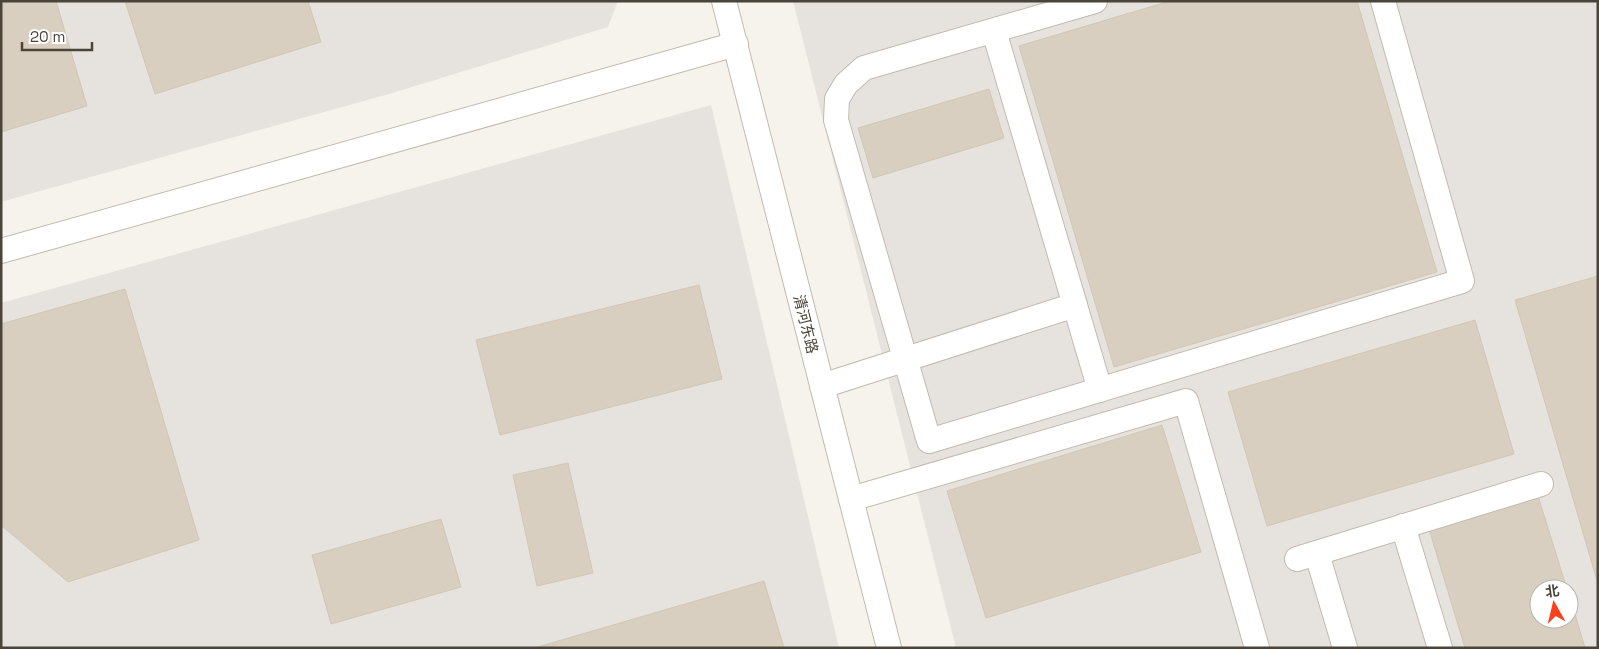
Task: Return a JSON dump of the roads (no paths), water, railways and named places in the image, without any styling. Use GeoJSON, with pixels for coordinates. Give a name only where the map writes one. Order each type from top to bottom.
{"type":"FeatureCollection","features":[{"type":"Feature","properties":{"kind":"street","name":"清河东路"},"geometry":{"type":"LineString","coordinates":[[724,1],[888,648]]}},
{"type":"Feature","properties":{"kind":"street"},"geometry":{"type":"LineString","coordinates":[[1095,1],[864,68],[846,84],[838,99],[836,120],[929,441],[1462,281],[1382,1]]}},
{"type":"Feature","properties":{"kind":"street"},"geometry":{"type":"LineString","coordinates":[[994,31],[1100,390]]}},
{"type":"Feature","properties":{"kind":"street"},"geometry":{"type":"LineString","coordinates":[[1,252],[736,44]]}},
{"type":"Feature","properties":{"kind":"street"},"geometry":{"type":"LineString","coordinates":[[822,386],[1075,305]]}},
{"type":"Feature","properties":{"kind":"street"},"geometry":{"type":"LineString","coordinates":[[851,499],[1186,401],[1257,648]]}},
{"type":"Feature","properties":{"kind":"street"},"geometry":{"type":"LineString","coordinates":[[1345,648],[1307,556],[1541,484]]}},
{"type":"Feature","properties":{"kind":"street"},"geometry":{"type":"LineString","coordinates":[[1403,526],[1440,648]]}}]}
